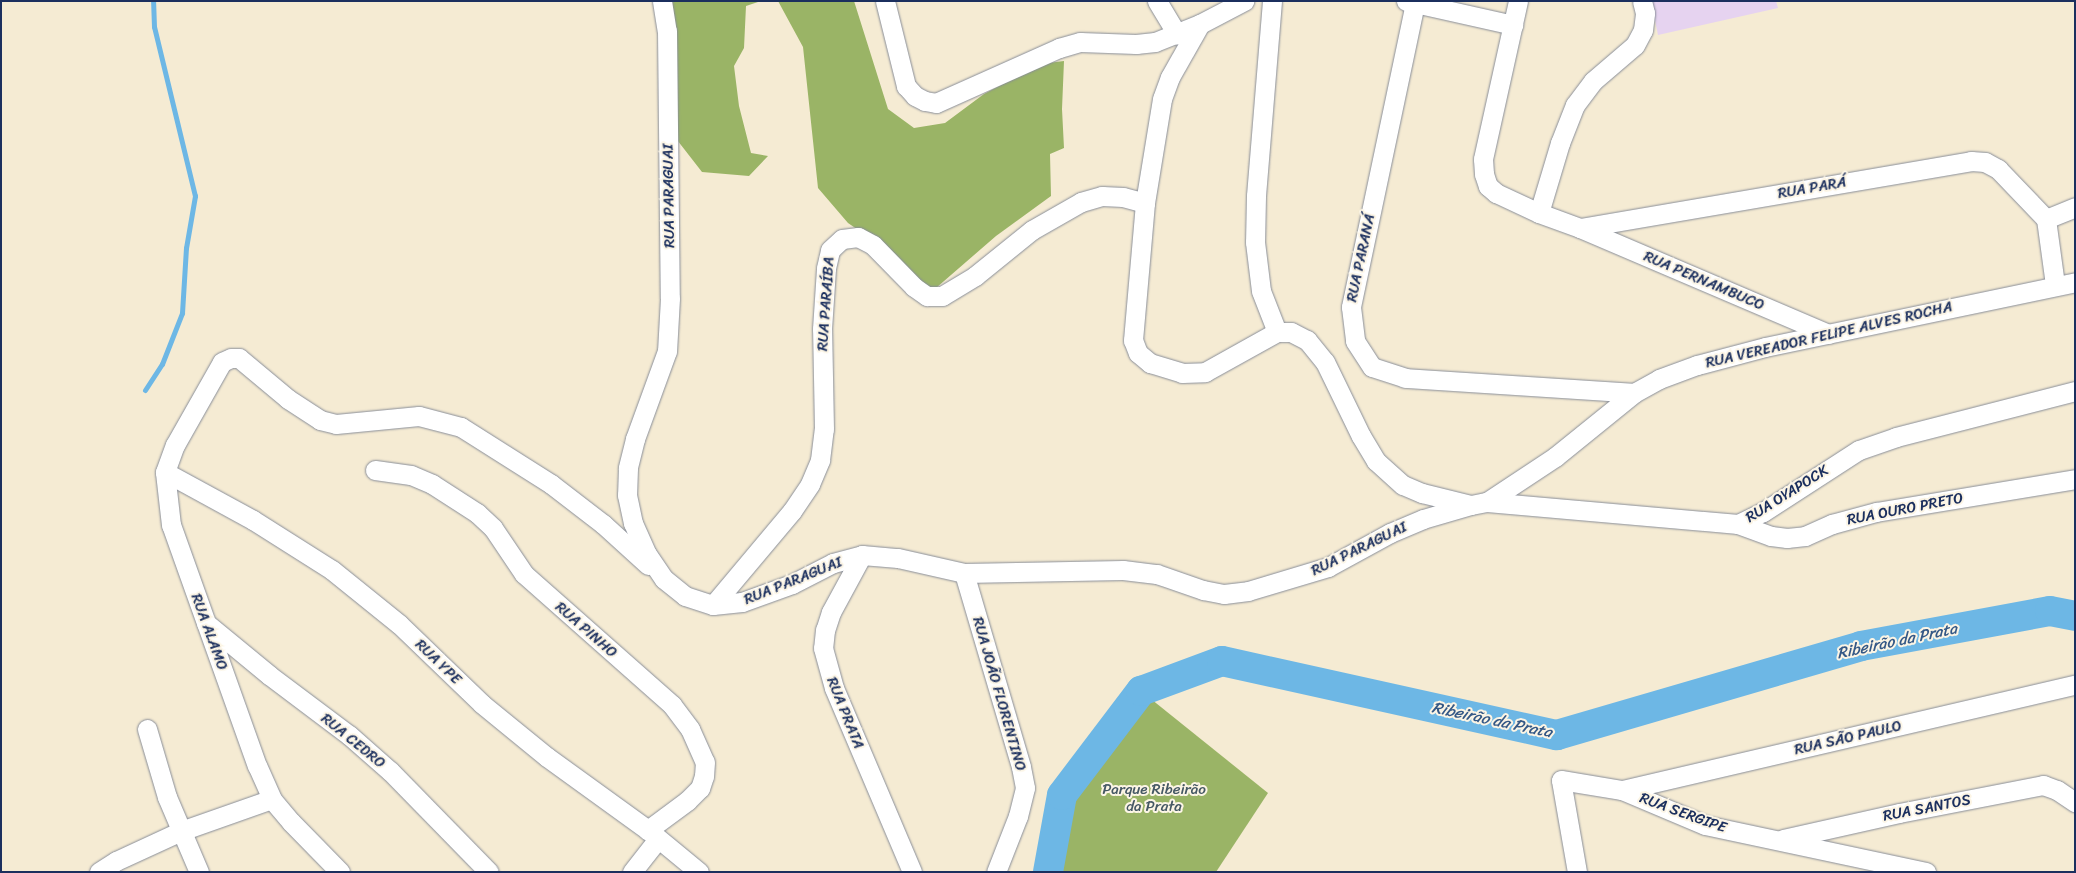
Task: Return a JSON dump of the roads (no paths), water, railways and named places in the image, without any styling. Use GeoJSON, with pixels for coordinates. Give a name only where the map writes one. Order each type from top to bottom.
{"type":"FeatureCollection","features":[{"type":"Feature","properties":{"kind":"street","name":"RUA PARAGUAI"},"geometry":{"type":"LineString","coordinates":[[662,1],[667,31],[670,298],[667,351],[635,438],[628,468],[627,495],[633,523],[647,554],[664,579],[685,596],[713,605],[742,602],[792,584],[833,563],[862,554],[898,558],[964,573],[1124,570],[1156,574],[1203,590],[1224,594],[1248,591],[1328,567],[1390,533],[1423,518],[1479,503]]}},
{"type":"Feature","properties":{"kind":"street"},"geometry":{"type":"LineString","coordinates":[[885,1],[906,86],[914,96],[930,102],[948,99],[1059,48],[1080,42],[1136,44],[1155,42],[1200,24],[1244,1]]}},
{"type":"Feature","properties":{"kind":"street"},"geometry":{"type":"LineString","coordinates":[[1157,1],[1177,34]]}},
{"type":"Feature","properties":{"kind":"street"},"geometry":{"type":"LineString","coordinates":[[1272,1],[1256,196],[1256,242],[1261,291],[1277,332]]}},
{"type":"Feature","properties":{"kind":"street"},"geometry":{"type":"LineString","coordinates":[[1518,1],[1483,160],[1484,174],[1488,186],[1496,193],[1540,213],[1580,228]]}},
{"type":"Feature","properties":{"kind":"street"},"geometry":{"type":"LineString","coordinates":[[1540,213],[1560,142],[1575,105],[1593,81],[1635,45],[1643,30],[1645,13],[1642,1]]}},
{"type":"Feature","properties":{"kind":"street"},"geometry":{"type":"LineString","coordinates":[[1410,2],[1513,25]]}},
{"type":"Feature","properties":{"kind":"street","name":"RUA PARANÁ"},"geometry":{"type":"LineString","coordinates":[[1410,2],[1351,307],[1355,341],[1372,367],[1405,378],[1634,393]]}},
{"type":"Feature","properties":{"kind":"street"},"geometry":{"type":"LineString","coordinates":[[1200,24],[1170,77],[1162,99],[1145,204],[1133,340],[1138,353],[1150,363],[1182,373],[1205,372],[1277,332],[1291,332],[1307,340],[1324,362],[1360,436],[1376,461],[1403,486],[1422,493],[1479,503]]}},
{"type":"Feature","properties":{"kind":"street","name":"RUA PARÁ"},"geometry":{"type":"LineString","coordinates":[[1580,228],[1971,161],[1984,162],[1998,169],[2046,219]]}},
{"type":"Feature","properties":{"kind":"street","name":"RUA PARAÍBA"},"geometry":{"type":"LineString","coordinates":[[713,605],[792,511],[810,484],[820,460],[824,429],[822,329],[826,268],[830,250],[842,239],[858,237],[873,245],[914,287],[927,296],[942,296],[976,276],[1032,230],[1081,202],[1102,196],[1123,197],[1145,204]]}},
{"type":"Feature","properties":{"kind":"street"},"geometry":{"type":"LineString","coordinates":[[2056,285],[2046,219],[2075,207]]}},
{"type":"Feature","properties":{"kind":"street","name":"RUA PERNAMBUCO"},"geometry":{"type":"LineString","coordinates":[[1580,228],[1828,334]]}},
{"type":"Feature","properties":{"kind":"street","name":"RUA VEREADOR FELIPE ALVES ROCHA"},"geometry":{"type":"LineString","coordinates":[[1479,503],[1555,457],[1634,393],[1659,379],[1765,347],[2075,282]]}},
{"type":"Feature","properties":{"kind":"street","name":"RUA ALAMO"},"geometry":{"type":"LineString","coordinates":[[340,872],[291,822],[272,799],[257,766],[171,525],[165,472],[175,445],[222,362],[231,358],[240,358],[300,408],[320,420],[336,424],[419,416],[461,427],[551,484],[603,524],[664,579]]}},
{"type":"Feature","properties":{"kind":"street","name":"RUA OYAPOCK"},"geometry":{"type":"LineString","coordinates":[[1479,503],[1738,524],[1763,512],[1859,450],[1896,437],[2075,391]]}},
{"type":"Feature","properties":{"kind":"street","name":"RUA PINHO"},"geometry":{"type":"LineString","coordinates":[[375,470],[411,475],[432,484],[477,513],[494,528],[524,574],[672,705],[690,729],[705,762],[704,776],[700,788],[653,835],[632,872]]}},
{"type":"Feature","properties":{"kind":"street","name":"RUA YPE"},"geometry":{"type":"LineString","coordinates":[[165,472],[253,520],[332,570],[399,624],[482,704],[532,746],[653,835],[699,872]]}},
{"type":"Feature","properties":{"kind":"street","name":"RUA OURO PRETO"},"geometry":{"type":"LineString","coordinates":[[1738,524],[1771,536],[1787,538],[1805,536],[1832,524],[1876,512],[2075,479]]}},
{"type":"Feature","properties":{"kind":"street","name":"RUA PRATA"},"geometry":{"type":"LineString","coordinates":[[862,554],[831,612],[825,630],[824,648],[834,688],[912,872]]}},
{"type":"Feature","properties":{"kind":"street","name":"RUA JOÃO FLORENTINO"},"geometry":{"type":"LineString","coordinates":[[964,573],[1021,767],[1025,788],[1018,816],[996,872]]}},
{"type":"Feature","properties":{"kind":"street","name":"RUA CEDRO"},"geometry":{"type":"LineString","coordinates":[[205,623],[268,675],[349,736],[390,771],[489,872]]}},
{"type":"Feature","properties":{"kind":"street","name":"RUA SÃO PAULO"},"geometry":{"type":"LineString","coordinates":[[1622,790],[2075,685]]}},
{"type":"Feature","properties":{"kind":"street"},"geometry":{"type":"LineString","coordinates":[[147,729],[167,797],[200,872]]}},
{"type":"Feature","properties":{"kind":"street","name":"RUA SERGIPE"},"geometry":{"type":"LineString","coordinates":[[1577,872],[1561,780],[1622,790],[1705,825],[1926,872]]}},
{"type":"Feature","properties":{"kind":"street","name":"RUA SANTOS"},"geometry":{"type":"LineString","coordinates":[[1777,841],[1900,813],[2042,785],[2057,790],[2075,802]]}},
{"type":"Feature","properties":{"kind":"street"},"geometry":{"type":"LineString","coordinates":[[98,872],[116,861],[181,831],[272,799]]}},
{"type":"Feature","properties":{"kind":"waterway"},"geometry":{"type":"LineString","coordinates":[[145,390],[162,364],[182,313],[186,248],[195,196],[154,27],[153,1]]}},
{"type":"Feature","properties":{"kind":"waterway","name":"Ribeirão da Prata"},"geometry":{"type":"LineString","coordinates":[[1048,872],[1062,795],[1141,691],[1222,661],[1557,735],[1861,646],[2050,611],[2075,616]]}},
{"type":"Feature","properties":{"kind":"park label","name":"Parque Ribeirão da Prata"},"geometry":{"type":"Point","coordinates":[1154,798]}}]}
